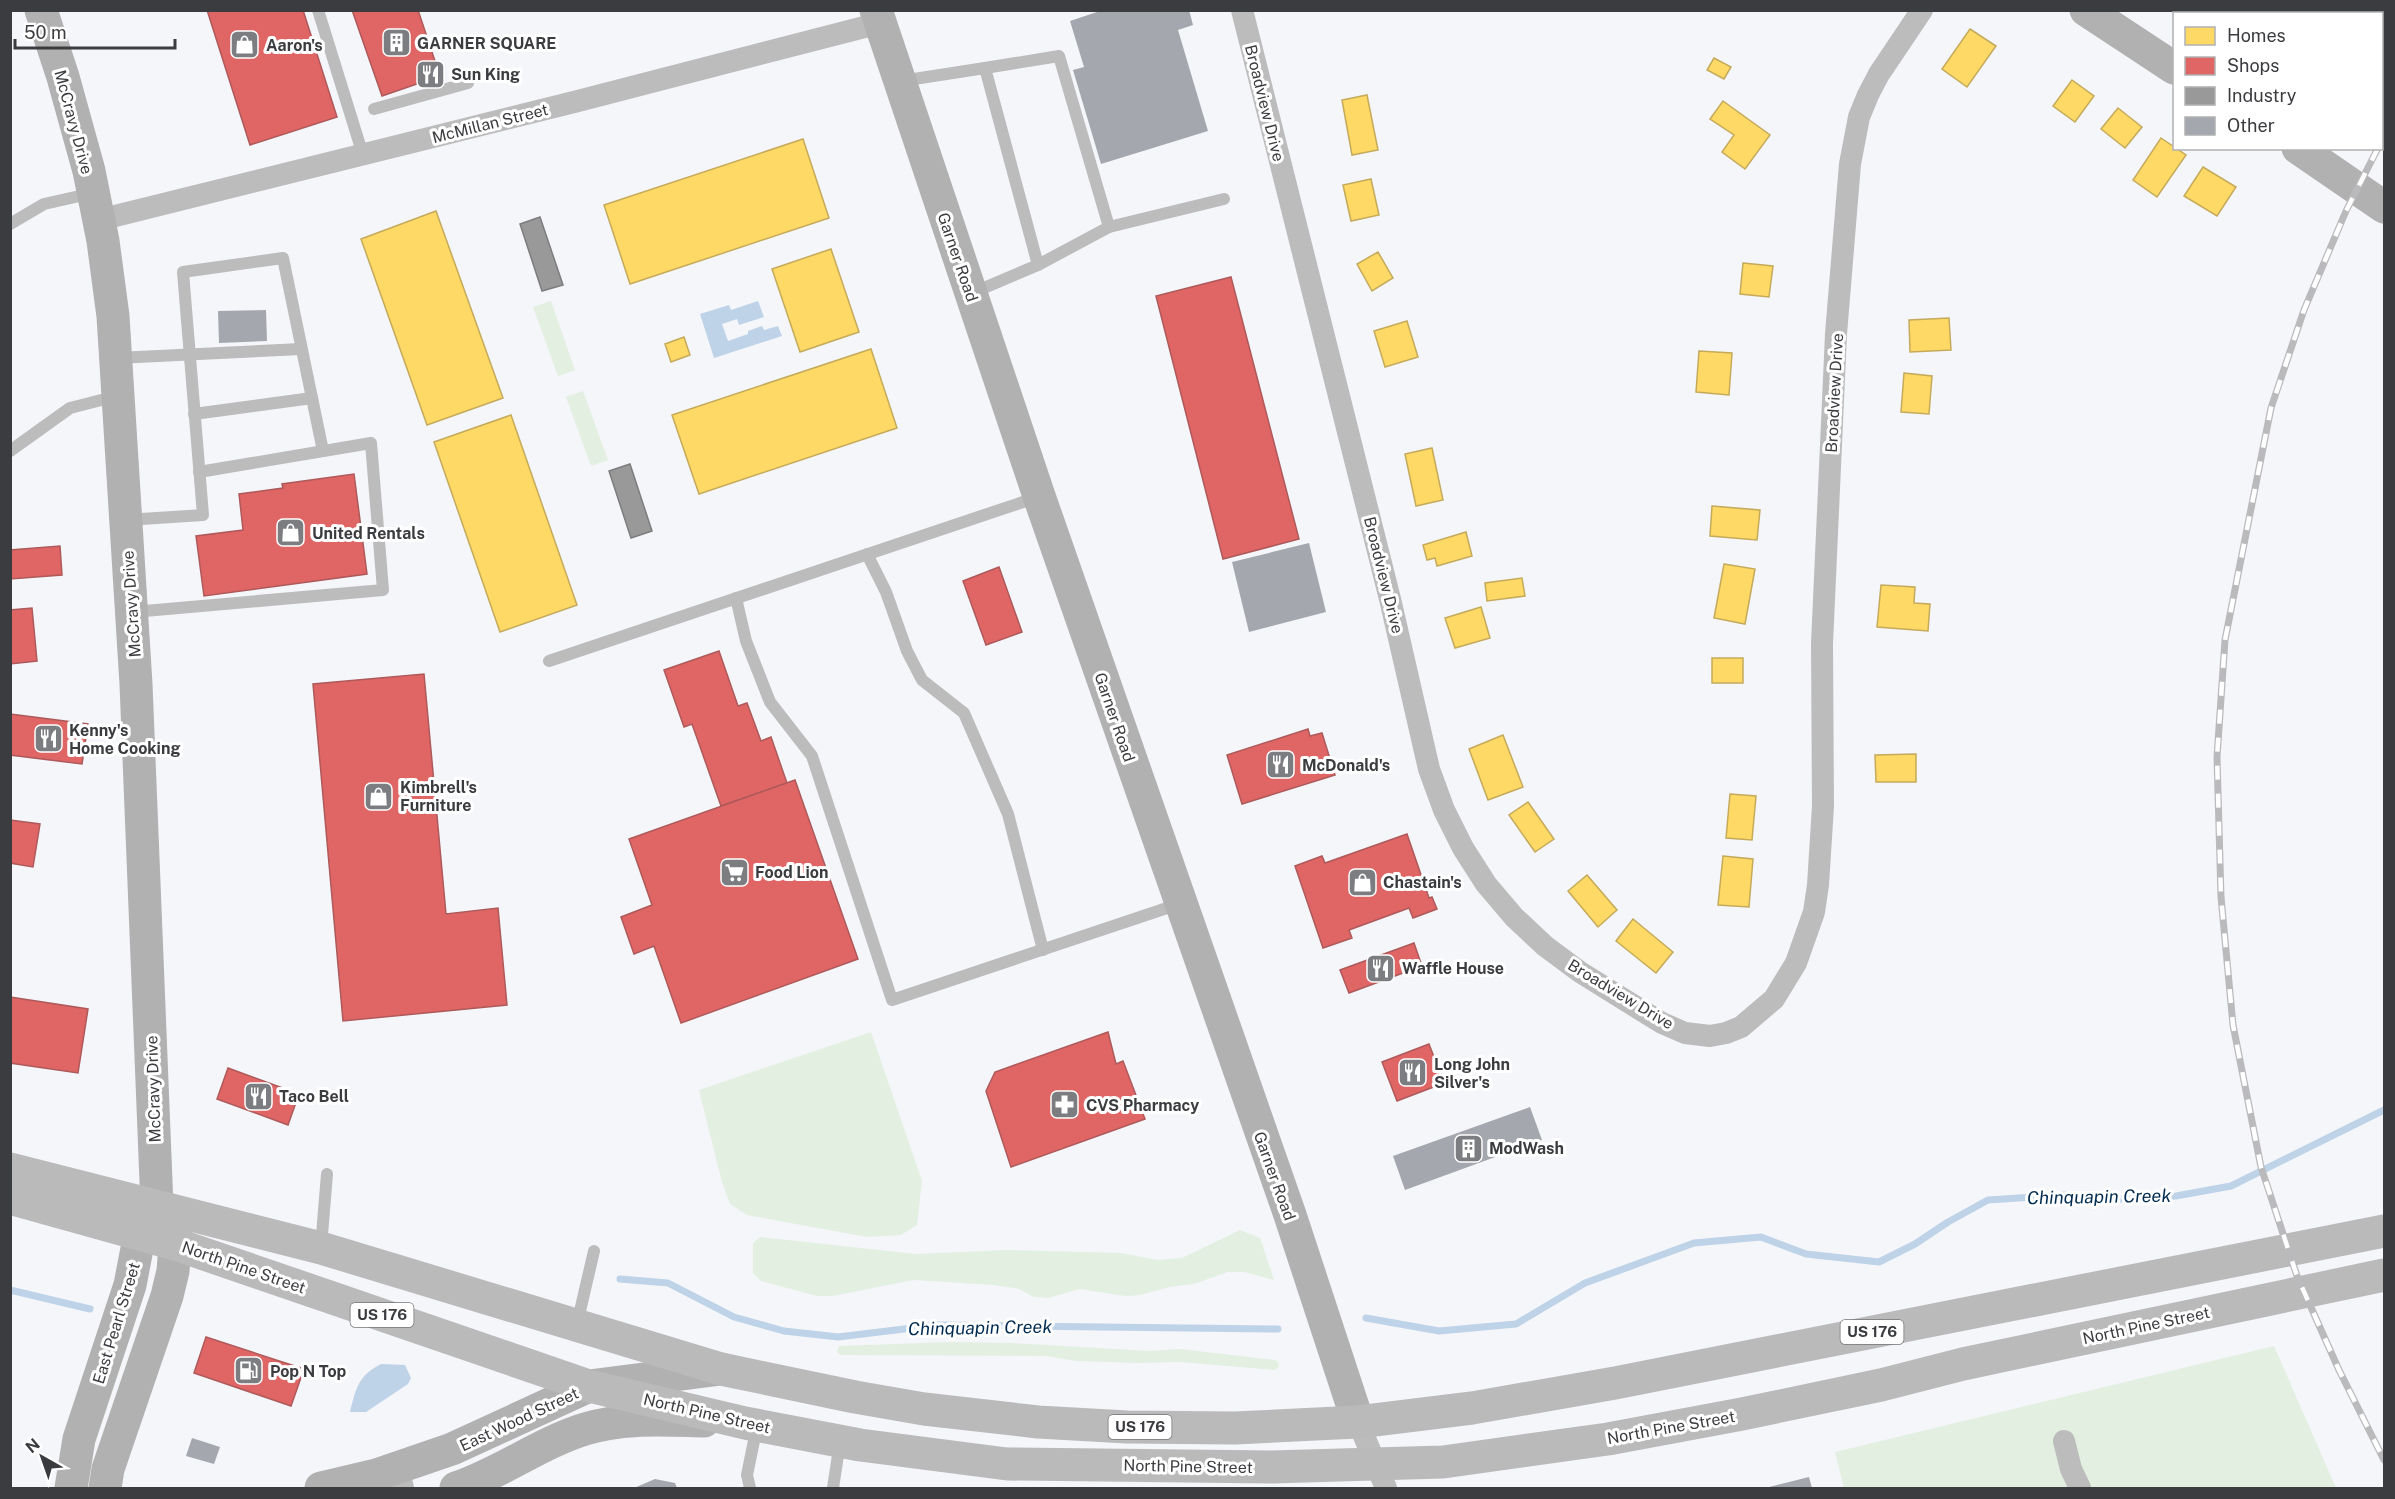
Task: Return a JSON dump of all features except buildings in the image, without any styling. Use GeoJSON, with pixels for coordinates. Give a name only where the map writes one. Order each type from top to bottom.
{"type":"FeatureCollection","features":[{"type":"Feature","properties":{"kind":"highway","name":"North Pine Street"},"geometry":{"type":"LineString","coordinates":[[10,1169],[321,1248],[721,1369],[924,1409],[1038,1422],[1127,1427],[1235,1428],[1358,1422],[1473,1408],[1615,1383],[2385,1231]]}},
{"type":"Feature","properties":{"kind":"highway","name":"North Pine Street"},"geometry":{"type":"LineString","coordinates":[[10,1198],[175,1244],[589,1386],[751,1424],[840,1441],[1007,1464],[1272,1467],[1381,1476],[1443,1462],[1608,1439],[1731,1416],[2385,1275]]}},
{"type":"Feature","properties":{"kind":"street","name":"McCravy Drive"},"geometry":{"type":"LineString","coordinates":[[40,10],[63,77],[96,207],[113,316],[131,612],[158,1206]]}},
{"type":"Feature","properties":{"kind":"street","name":"Broadview Drive"},"geometry":{"type":"LineString","coordinates":[[1242,10],[1390,599],[1429,769],[1444,810],[1463,848],[1486,884],[1514,917],[1545,946],[1580,972],[1662,1023],[1685,1032],[1710,1036],[1742,1027],[1774,999],[1796,963],[1814,912],[1818,885],[1822,806],[1822,644],[1836,333],[1850,164],[1853,140],[1868,95],[1879,74],[1922,10]]}},
{"type":"Feature","properties":{"kind":"street"},"geometry":{"type":"LineString","coordinates":[[2086,10],[2173,67]]}},
{"type":"Feature","properties":{"kind":"street","name":"McMillan Street"},"geometry":{"type":"LineString","coordinates":[[96,207],[363,154],[878,16]]}},
{"type":"Feature","properties":{"kind":"street","name":"Garner Road"},"geometry":{"type":"LineString","coordinates":[[878,16],[1039,496],[1290,1215],[1358,1422]]}},
{"type":"Feature","properties":{"kind":"street"},"geometry":{"type":"LineString","coordinates":[[2301,150],[2385,207]]}},
{"type":"Feature","properties":{"kind":"street"},"geometry":{"type":"LineString","coordinates":[[105,1488],[108,1469],[141,1366],[167,1296],[173,1271],[176,1233],[158,1206]]}},
{"type":"Feature","properties":{"kind":"street","name":"East Pearl Street"},"geometry":{"type":"LineString","coordinates":[[71,1488],[79,1439],[130,1285],[140,1233],[158,1206]]}},
{"type":"Feature","properties":{"kind":"street","name":"East Wood Street"},"geometry":{"type":"LineString","coordinates":[[321,1488],[400,1478],[452,1449],[589,1386],[721,1369]]}},
{"type":"Feature","properties":{"kind":"street"},"geometry":{"type":"LineString","coordinates":[[463,1487],[558,1439],[614,1422],[643,1419],[751,1424]]}},
{"type":"Feature","properties":{"kind":"street"},"geometry":{"type":"LineString","coordinates":[[1358,1422],[1381,1476]]}},
{"type":"Feature","properties":{"kind":"street"},"geometry":{"type":"LineString","coordinates":[[2064,1441],[2080,1488]]}},
{"type":"Feature","properties":{"kind":"lane"},"geometry":{"type":"LineString","coordinates":[[318,10],[363,154]]}},
{"type":"Feature","properties":{"kind":"lane"},"geometry":{"type":"LineString","coordinates":[[899,81],[1059,56],[1109,227]]}},
{"type":"Feature","properties":{"kind":"lane"},"geometry":{"type":"LineString","coordinates":[[985,68],[1038,265]]}},
{"type":"Feature","properties":{"kind":"lane"},"geometry":{"type":"LineString","coordinates":[[374,109],[468,83]]}},
{"type":"Feature","properties":{"kind":"lane"},"geometry":{"type":"LineString","coordinates":[[971,294],[1038,265],[1109,227],[1224,199]]}},
{"type":"Feature","properties":{"kind":"lane"},"geometry":{"type":"LineString","coordinates":[[10,224],[44,204],[96,207]]}},
{"type":"Feature","properties":{"kind":"lane"},"geometry":{"type":"LineString","coordinates":[[126,520],[203,515],[183,272],[284,258],[323,451]]}},
{"type":"Feature","properties":{"kind":"lane"},"geometry":{"type":"LineString","coordinates":[[116,358],[301,350]]}},
{"type":"Feature","properties":{"kind":"lane"},"geometry":{"type":"LineString","coordinates":[[10,451],[70,408],[118,395]]}},
{"type":"Feature","properties":{"kind":"lane"},"geometry":{"type":"LineString","coordinates":[[194,414],[312,398]]}},
{"type":"Feature","properties":{"kind":"lane"},"geometry":{"type":"LineString","coordinates":[[131,612],[383,590],[371,443],[199,472]]}},
{"type":"Feature","properties":{"kind":"lane"},"geometry":{"type":"LineString","coordinates":[[549,661],[1039,496]]}},
{"type":"Feature","properties":{"kind":"lane"},"geometry":{"type":"LineString","coordinates":[[867,554],[886,592],[907,651],[921,680],[964,713],[1008,814],[1043,950]]}},
{"type":"Feature","properties":{"kind":"lane"},"geometry":{"type":"LineString","coordinates":[[736,598],[746,641],[770,702],[812,756],[892,1000],[1180,904]]}},
{"type":"Feature","properties":{"kind":"lane"},"geometry":{"type":"LineString","coordinates":[[321,1248],[327,1174]]}},
{"type":"Feature","properties":{"kind":"lane"},"geometry":{"type":"LineString","coordinates":[[577,1326],[594,1251]]}},
{"type":"Feature","properties":{"kind":"lane"},"geometry":{"type":"LineString","coordinates":[[750,1488],[747,1475],[751,1424]]}},
{"type":"Feature","properties":{"kind":"lane"},"geometry":{"type":"LineString","coordinates":[[833,1488],[840,1441]]}},
{"type":"Feature","properties":{"kind":"green space"},"geometry":{"type":"Polygon","coordinates":[[[551,301],[575,370],[558,376],[533,307],[551,301]]]}},
{"type":"Feature","properties":{"kind":"green space"},"geometry":{"type":"Polygon","coordinates":[[[583,391],[608,460],[591,466],[566,397],[583,391]]]}},
{"type":"Feature","properties":{"kind":"green space"},"geometry":{"type":"Polygon","coordinates":[[[871,1032],[922,1181],[917,1225],[901,1235],[867,1237],[747,1215],[730,1204],[722,1182],[699,1090],[871,1032]]]}},
{"type":"Feature","properties":{"kind":"green space"},"geometry":{"type":"Polygon","coordinates":[[[1240,1230],[1260,1238],[1274,1280],[1244,1272],[1227,1272],[1194,1284],[1169,1287],[1140,1295],[1125,1296],[1080,1289],[1048,1298],[1034,1297],[1019,1289],[994,1285],[913,1280],[833,1296],[817,1296],[761,1281],[753,1273],[753,1243],[760,1237],[916,1254],[1007,1250],[1121,1253],[1158,1260],[1182,1258],[1240,1230]]]}},
{"type":"Feature","properties":{"kind":"green space"},"geometry":{"type":"Polygon","coordinates":[[[949,1342],[1150,1351],[1180,1349],[1275,1360],[1279,1367],[1275,1370],[1179,1362],[1077,1361],[1046,1356],[841,1355],[837,1352],[839,1346],[949,1342]]]}},
{"type":"Feature","properties":{"kind":"green space"},"geometry":{"type":"Polygon","coordinates":[[[2274,1346],[2336,1488],[1844,1488],[1835,1452],[2274,1346]]]}},
{"type":"Feature","properties":{"kind":"water"},"geometry":{"type":"Polygon","coordinates":[[[758,301],[764,317],[739,325],[737,319],[722,324],[728,341],[762,326],[764,330],[778,326],[782,336],[714,358],[700,314],[729,305],[731,310],[758,301]]]}},
{"type":"Feature","properties":{"kind":"water"},"geometry":{"type":"Polygon","coordinates":[[[381,1364],[405,1365],[411,1378],[408,1384],[366,1412],[350,1412],[359,1384],[367,1373],[381,1364]]]}},
{"type":"Feature","properties":{"kind":"waterway","name":"Chinquapin Creek"},"geometry":{"type":"LineString","coordinates":[[1366,1318],[1439,1331],[1516,1324],[1585,1283],[1694,1243],[1761,1237],[1806,1254],[1879,1262],[1915,1244],[1948,1222],[1988,1200],[2065,1195],[2120,1199],[2176,1196],[2231,1186],[2384,1110]]}},
{"type":"Feature","properties":{"kind":"waterway","name":"Chinquapin Creek"},"geometry":{"type":"LineString","coordinates":[[620,1279],[668,1283],[734,1317],[784,1331],[838,1337],[937,1325],[1278,1329]]}},
{"type":"Feature","properties":{"kind":"waterway","name":"Chinquapin Creek"},"geometry":{"type":"LineString","coordinates":[[10,1290],[90,1309]]}},
{"type":"Feature","properties":{"kind":"railway"},"geometry":{"type":"LineString","coordinates":[[2377,150],[2346,211],[2304,310],[2271,408],[2225,640],[2217,757],[2221,897],[2233,1025],[2261,1167],[2297,1276],[2339,1370],[2384,1460]]}},
{"type":"Feature","properties":{"kind":"place","name":"GARNER SQUARE"},"geometry":{"type":"Point","coordinates":[396,43]}},
{"type":"Feature","properties":{"kind":"place","name":"Aaron's"},"geometry":{"type":"Point","coordinates":[245,45]}},
{"type":"Feature","properties":{"kind":"place","name":"Sun King"},"geometry":{"type":"Point","coordinates":[430,74]}},
{"type":"Feature","properties":{"kind":"place","name":"United Rentals"},"geometry":{"type":"Point","coordinates":[291,533]}},
{"type":"Feature","properties":{"kind":"place","name":"Kenny's Home Cooking"},"geometry":{"type":"Point","coordinates":[48,739]}},
{"type":"Feature","properties":{"kind":"place","name":"McDonald's"},"geometry":{"type":"Point","coordinates":[1281,765]}},
{"type":"Feature","properties":{"kind":"place","name":"Kimbrell's Furniture"},"geometry":{"type":"Point","coordinates":[379,796]}},
{"type":"Feature","properties":{"kind":"place","name":"Food Lion"},"geometry":{"type":"Point","coordinates":[734,872]}},
{"type":"Feature","properties":{"kind":"place","name":"Chastain's"},"geometry":{"type":"Point","coordinates":[1362,882]}},
{"type":"Feature","properties":{"kind":"place","name":"Waffle House"},"geometry":{"type":"Point","coordinates":[1381,968]}},
{"type":"Feature","properties":{"kind":"place","name":"Long John Silver's"},"geometry":{"type":"Point","coordinates":[1413,1073]}},
{"type":"Feature","properties":{"kind":"place","name":"Taco Bell"},"geometry":{"type":"Point","coordinates":[258,1096]}},
{"type":"Feature","properties":{"kind":"place","name":"CVS Pharmacy"},"geometry":{"type":"Point","coordinates":[1065,1105]}},
{"type":"Feature","properties":{"kind":"place","name":"ModWash"},"geometry":{"type":"Point","coordinates":[1468,1148]}},
{"type":"Feature","properties":{"kind":"place","name":"Pop N Top"},"geometry":{"type":"Point","coordinates":[249,1371]}}]}
